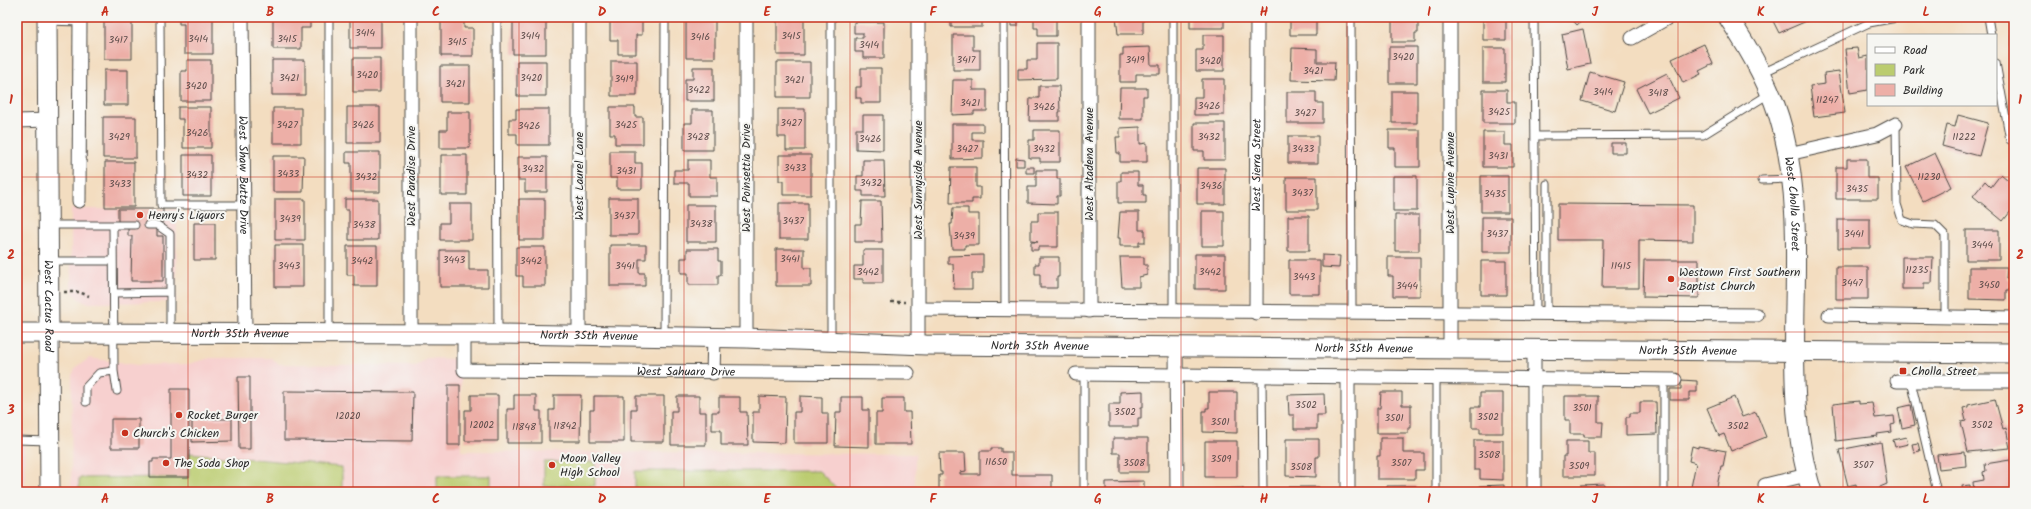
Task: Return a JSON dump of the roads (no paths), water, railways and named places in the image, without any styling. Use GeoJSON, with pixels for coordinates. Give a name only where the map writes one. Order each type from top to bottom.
{"type":"FeatureCollection","features":[{"type":"Feature","properties":{"kind":"main road","name":"West Cholla Street"},"geometry":{"type":"LineString","coordinates":[[1728,17],[1747,46],[1770,93],[1783,130],[1788,154],[1795,214],[1795,351],[1797,421],[1809,484]]}},
{"type":"Feature","properties":{"kind":"main road","name":"West Cactus Road"},"geometry":{"type":"LineString","coordinates":[[47,18],[50,492]]}},
{"type":"Feature","properties":{"kind":"main road","name":"North 35th Avenue"},"geometry":{"type":"LineString","coordinates":[[17,333],[498,334],[746,338],[918,344],[2014,353]]}},
{"type":"Feature","properties":{"kind":"street","name":"West Shaw Butte Drive"},"geometry":{"type":"LineString","coordinates":[[242,17],[245,334]]}},
{"type":"Feature","properties":{"kind":"street","name":"West Paradise Drive"},"geometry":{"type":"LineString","coordinates":[[410,17],[411,334]]}},
{"type":"Feature","properties":{"kind":"street","name":"West Laurel Lane"},"geometry":{"type":"LineString","coordinates":[[579,17],[579,336]]}},
{"type":"Feature","properties":{"kind":"street","name":"West Poinsettia Drive"},"geometry":{"type":"LineString","coordinates":[[746,17],[746,338]]}},
{"type":"Feature","properties":{"kind":"street","name":"West Sunnyside Avenue"},"geometry":{"type":"LineString","coordinates":[[918,17],[918,344]]}},
{"type":"Feature","properties":{"kind":"street","name":"West Altadena Avenue"},"geometry":{"type":"LineString","coordinates":[[1089,17],[1089,311]]}},
{"type":"Feature","properties":{"kind":"street","name":"West Sierra Street"},"geometry":{"type":"LineString","coordinates":[[1256,313],[1257,17]]}},
{"type":"Feature","properties":{"kind":"street","name":"West Lupine Avenue"},"geometry":{"type":"LineString","coordinates":[[1450,17],[1450,349]]}},
{"type":"Feature","properties":{"kind":"street"},"geometry":{"type":"LineString","coordinates":[[1632,38],[1669,17]]}},
{"type":"Feature","properties":{"kind":"street","name":"West Cactus Road"},"geometry":{"type":"LineString","coordinates":[[47,18],[80,18],[79,201]]}},
{"type":"Feature","properties":{"kind":"street"},"geometry":{"type":"LineString","coordinates":[[17,120],[48,120]]}},
{"type":"Feature","properties":{"kind":"street"},"geometry":{"type":"LineString","coordinates":[[1788,154],[1877,134],[1896,124]]}},
{"type":"Feature","properties":{"kind":"street"},"geometry":{"type":"LineString","coordinates":[[918,309],[1256,313],[1757,315]]}},
{"type":"Feature","properties":{"kind":"street"},"geometry":{"type":"LineString","coordinates":[[1829,315],[2014,318]]}},
{"type":"Feature","properties":{"kind":"street","name":"West Sahuaro Drive"},"geometry":{"type":"LineString","coordinates":[[464,334],[464,370],[713,373],[908,373]]}},
{"type":"Feature","properties":{"kind":"street"},"geometry":{"type":"LineString","coordinates":[[713,373],[714,338]]}},
{"type":"Feature","properties":{"kind":"street"},"geometry":{"type":"LineString","coordinates":[[1176,347],[1177,492]]}},
{"type":"Feature","properties":{"kind":"street"},"geometry":{"type":"LineString","coordinates":[[1534,350],[1534,492]]}},
{"type":"Feature","properties":{"kind":"street"},"geometry":{"type":"LineString","coordinates":[[1080,374],[1670,380]]}},
{"type":"Feature","properties":{"kind":"street"},"geometry":{"type":"LineString","coordinates":[[1348,377],[1348,492]]}},
{"type":"Feature","properties":{"kind":"street"},"geometry":{"type":"LineString","coordinates":[[1897,381],[2014,381]]}},
{"type":"Feature","properties":{"kind":"street","name":"West Cholla Street"},"geometry":{"type":"LineString","coordinates":[[1765,485],[1809,484]]}},
{"type":"Feature","properties":{"kind":"lane"},"geometry":{"type":"LineString","coordinates":[[160,17],[161,205],[243,205]]}},
{"type":"Feature","properties":{"kind":"lane"},"geometry":{"type":"LineString","coordinates":[[329,17],[329,334]]}},
{"type":"Feature","properties":{"kind":"lane"},"geometry":{"type":"LineString","coordinates":[[497,17],[498,334]]}},
{"type":"Feature","properties":{"kind":"lane"},"geometry":{"type":"LineString","coordinates":[[664,337],[665,17]]}},
{"type":"Feature","properties":{"kind":"lane"},"geometry":{"type":"LineString","coordinates":[[831,17],[831,341]]}},
{"type":"Feature","properties":{"kind":"lane"},"geometry":{"type":"LineString","coordinates":[[1004,17],[1005,310]]}},
{"type":"Feature","properties":{"kind":"lane"},"geometry":{"type":"LineString","coordinates":[[1173,17],[1173,312]]}},
{"type":"Feature","properties":{"kind":"lane"},"geometry":{"type":"LineString","coordinates":[[1351,17],[1352,313]]}},
{"type":"Feature","properties":{"kind":"lane"},"geometry":{"type":"LineString","coordinates":[[1534,17],[1535,136],[1542,314]]}},
{"type":"Feature","properties":{"kind":"lane"},"geometry":{"type":"LineString","coordinates":[[1761,74],[1869,23],[1902,17]]}},
{"type":"Feature","properties":{"kind":"lane"},"geometry":{"type":"LineString","coordinates":[[1988,17],[1991,34]]}},
{"type":"Feature","properties":{"kind":"lane"},"geometry":{"type":"LineString","coordinates":[[1997,68],[2010,140],[2014,142]]}},
{"type":"Feature","properties":{"kind":"lane"},"geometry":{"type":"LineString","coordinates":[[1535,136],[1703,135],[1770,93]]}},
{"type":"Feature","properties":{"kind":"lane"},"geometry":{"type":"LineString","coordinates":[[1896,124],[1897,204],[1902,220],[1913,224],[1935,225],[1945,235],[1945,316]]}},
{"type":"Feature","properties":{"kind":"lane"},"geometry":{"type":"LineString","coordinates":[[1762,180],[1792,179]]}},
{"type":"Feature","properties":{"kind":"lane"},"geometry":{"type":"LineString","coordinates":[[1542,314],[1547,184]]}},
{"type":"Feature","properties":{"kind":"lane"},"geometry":{"type":"LineString","coordinates":[[49,225],[135,225]]}},
{"type":"Feature","properties":{"kind":"lane"},"geometry":{"type":"LineString","coordinates":[[113,225],[114,371],[117,391]]}},
{"type":"Feature","properties":{"kind":"lane"},"geometry":{"type":"LineString","coordinates":[[148,225],[157,225],[170,234],[170,334]]}},
{"type":"Feature","properties":{"kind":"lane"},"geometry":{"type":"LineString","coordinates":[[49,261],[113,260]]}},
{"type":"Feature","properties":{"kind":"lane"},"geometry":{"type":"LineString","coordinates":[[114,293],[170,292]]}},
{"type":"Feature","properties":{"kind":"lane"},"geometry":{"type":"LineString","coordinates":[[86,402],[86,387],[99,373],[114,371]]}},
{"type":"Feature","properties":{"kind":"lane"},"geometry":{"type":"LineString","coordinates":[[1080,374],[1084,492]]}},
{"type":"Feature","properties":{"kind":"lane"},"geometry":{"type":"LineString","coordinates":[[1262,376],[1263,492]]}},
{"type":"Feature","properties":{"kind":"lane"},"geometry":{"type":"LineString","coordinates":[[1436,378],[1436,492]]}},
{"type":"Feature","properties":{"kind":"lane"},"geometry":{"type":"LineString","coordinates":[[1664,492],[1670,380]]}},
{"type":"Feature","properties":{"kind":"lane"},"geometry":{"type":"LineString","coordinates":[[1911,381],[1937,492]]}},
{"type":"Feature","properties":{"kind":"lane"},"geometry":{"type":"LineString","coordinates":[[17,440],[50,441]]}},
{"type":"Feature","properties":{"kind":"place","name":"Henry's Liquors"},"geometry":{"type":"Point","coordinates":[140,215]}},
{"type":"Feature","properties":{"kind":"place","name":"Westown First Southern Baptist Church"},"geometry":{"type":"Point","coordinates":[1671,279]}},
{"type":"Feature","properties":{"kind":"place","name":"Cholla Street"},"geometry":{"type":"Point","coordinates":[1903,371]}},
{"type":"Feature","properties":{"kind":"place","name":"Rocket Burger"},"geometry":{"type":"Point","coordinates":[179,415]}},
{"type":"Feature","properties":{"kind":"place","name":"Church's Chicken"},"geometry":{"type":"Point","coordinates":[125,433]}},
{"type":"Feature","properties":{"kind":"place","name":"The Soda Shop"},"geometry":{"type":"Point","coordinates":[166,463]}},
{"type":"Feature","properties":{"kind":"place","name":"Moon Valley High School"},"geometry":{"type":"Point","coordinates":[552,465]}}]}
